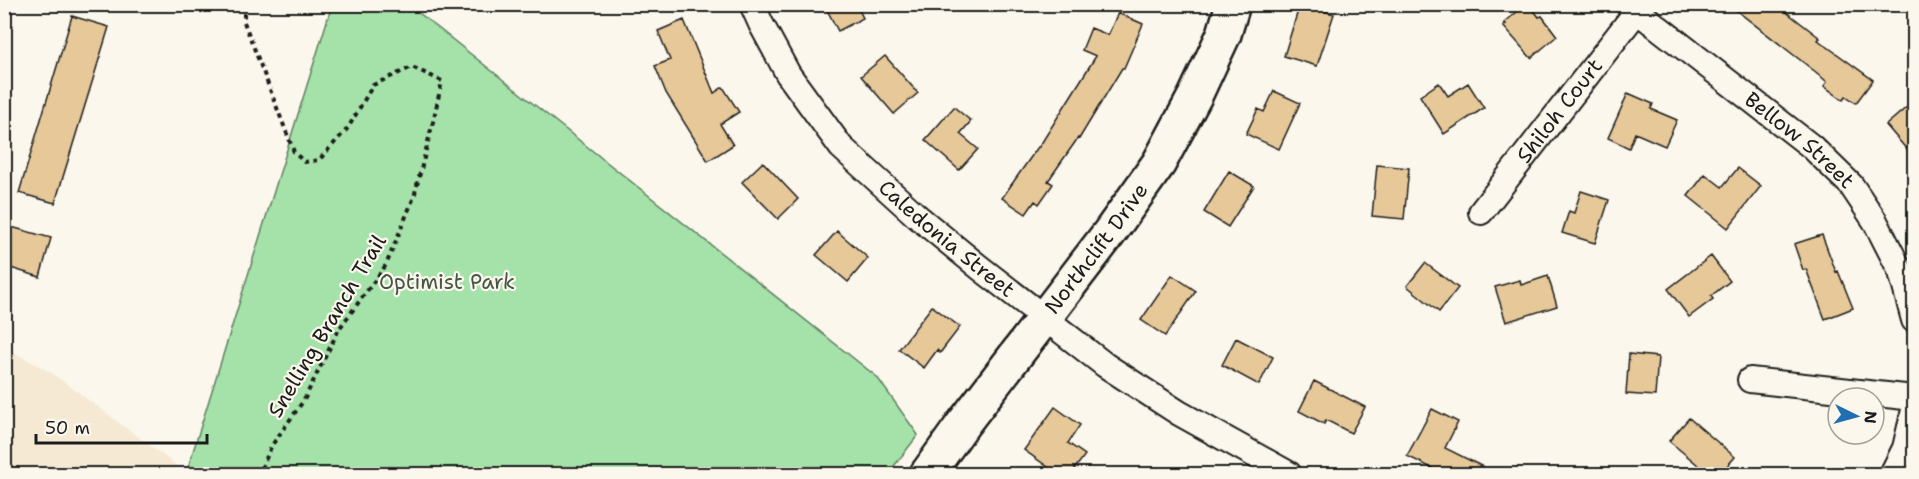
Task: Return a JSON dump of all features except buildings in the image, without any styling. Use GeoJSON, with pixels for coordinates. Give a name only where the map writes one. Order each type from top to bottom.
{"type":"FeatureCollection","features":[{"type":"Feature","properties":{"kind":"street","name":"Caledonia Street"},"geometry":{"type":"LineString","coordinates":[[752,4],[788,74],[841,147],[918,217],[1105,365],[1179,413],[1289,474]]}},
{"type":"Feature","properties":{"kind":"street","name":"Northclift Drive"},"geometry":{"type":"LineString","coordinates":[[927,474],[1110,232],[1159,163],[1195,96],[1224,34],[1233,4]]}},
{"type":"Feature","properties":{"kind":"street","name":"Shiloh Court"},"geometry":{"type":"LineString","coordinates":[[1481,212],[1632,8]]}},
{"type":"Feature","properties":{"kind":"street","name":"Bellow Street"},"geometry":{"type":"LineString","coordinates":[[1632,8],[1812,147],[1851,185],[1875,220],[1900,272],[1914,320]]}},
{"type":"Feature","properties":{"kind":"street"},"geometry":{"type":"LineString","coordinates":[[1750,380],[1914,398]]}},
{"type":"Feature","properties":{"kind":"street"},"geometry":{"type":"LineString","coordinates":[[1892,474],[1905,448],[1914,410]]}},
{"type":"Feature","properties":{"kind":"path","name":"Snelling Branch Trail"},"geometry":{"type":"LineString","coordinates":[[244,4],[244,22],[294,152],[304,162],[319,160],[348,128],[373,85],[412,67],[442,81],[414,197],[386,265],[339,330],[304,400],[272,445],[259,474]]}},
{"type":"Feature","properties":{"kind":"shaded area"},"geometry":{"type":"Polygon","coordinates":[[[4,347],[52,373],[187,473],[5,474],[4,347]]]}},
{"type":"Feature","properties":{"kind":"green space","name":"Optimist Park"},"geometry":{"type":"Polygon","coordinates":[[[332,5],[409,5],[877,377],[918,435],[888,474],[186,474],[332,5]]]}}]}
